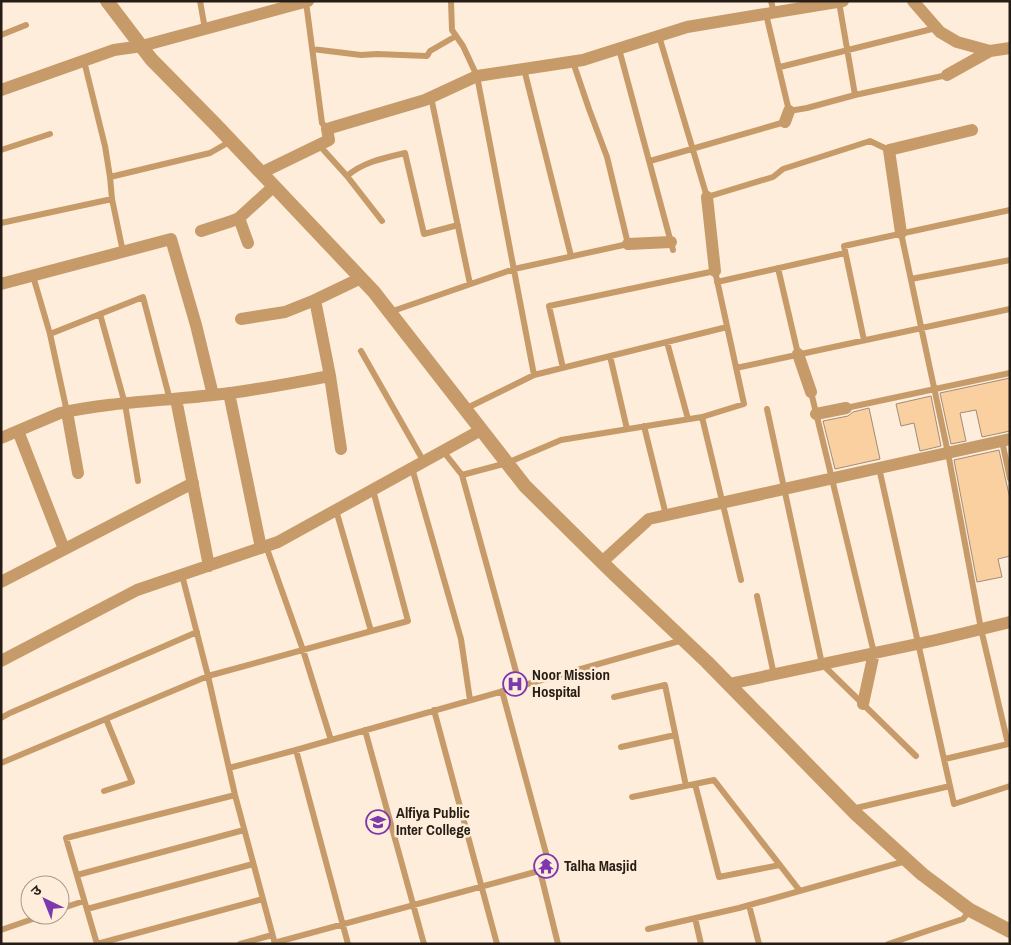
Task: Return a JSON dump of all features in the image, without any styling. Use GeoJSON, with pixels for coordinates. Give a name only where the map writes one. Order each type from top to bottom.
{"type":"FeatureCollection","features":[{"type":"Feature","properties":{"kind":"street"},"geometry":{"type":"LineString","coordinates":[[1,90],[114,50],[142,46],[307,1]]}},
{"type":"Feature","properties":{"kind":"street"},"geometry":{"type":"LineString","coordinates":[[261,173],[328,140],[328,129],[425,100],[477,76],[583,60],[687,27],[771,9],[843,1]]}},
{"type":"Feature","properties":{"kind":"street"},"geometry":{"type":"LineString","coordinates":[[913,1],[940,32],[957,42],[990,51]]}},
{"type":"Feature","properties":{"kind":"street"},"geometry":{"type":"LineString","coordinates":[[109,2],[151,59],[374,292],[525,486],[729,684],[852,809],[922,874],[970,910],[1010,931]]}},
{"type":"Feature","properties":{"kind":"street"},"geometry":{"type":"LineString","coordinates":[[947,75],[990,51],[1010,48]]}},
{"type":"Feature","properties":{"kind":"street"},"geometry":{"type":"LineString","coordinates":[[902,233],[889,150],[972,130]]}},
{"type":"Feature","properties":{"kind":"street"},"geometry":{"type":"LineString","coordinates":[[201,231],[238,218],[274,186]]}},
{"type":"Feature","properties":{"kind":"street"},"geometry":{"type":"LineString","coordinates":[[707,197],[716,277]]}},
{"type":"Feature","properties":{"kind":"street"},"geometry":{"type":"LineString","coordinates":[[238,218],[248,243]]}},
{"type":"Feature","properties":{"kind":"street"},"geometry":{"type":"LineString","coordinates":[[1,284],[171,239],[196,325],[213,395]]}},
{"type":"Feature","properties":{"kind":"street"},"geometry":{"type":"LineString","coordinates":[[628,244],[672,246]]}},
{"type":"Feature","properties":{"kind":"street"},"geometry":{"type":"LineString","coordinates":[[242,319],[285,312],[361,278]]}},
{"type":"Feature","properties":{"kind":"street"},"geometry":{"type":"LineString","coordinates":[[315,300],[342,449]]}},
{"type":"Feature","properties":{"kind":"street"},"geometry":{"type":"LineString","coordinates":[[798,354],[811,392]]}},
{"type":"Feature","properties":{"kind":"street"},"geometry":{"type":"LineString","coordinates":[[1,438],[60,413],[229,393],[330,376]]}},
{"type":"Feature","properties":{"kind":"street"},"geometry":{"type":"LineString","coordinates":[[229,393],[264,547]]}},
{"type":"Feature","properties":{"kind":"street"},"geometry":{"type":"LineString","coordinates":[[173,399],[193,483],[209,566]]}},
{"type":"Feature","properties":{"kind":"street"},"geometry":{"type":"LineString","coordinates":[[816,414],[846,408]]}},
{"type":"Feature","properties":{"kind":"street"},"geometry":{"type":"LineString","coordinates":[[67,412],[78,473]]}},
{"type":"Feature","properties":{"kind":"street"},"geometry":{"type":"LineString","coordinates":[[1,661],[137,590],[278,542],[482,430]]}},
{"type":"Feature","properties":{"kind":"street"},"geometry":{"type":"LineString","coordinates":[[18,431],[64,549]]}},
{"type":"Feature","properties":{"kind":"street"},"geometry":{"type":"LineString","coordinates":[[602,562],[649,519],[1006,440]]}},
{"type":"Feature","properties":{"kind":"street"},"geometry":{"type":"LineString","coordinates":[[1,582],[193,483]]}},
{"type":"Feature","properties":{"kind":"street"},"geometry":{"type":"LineString","coordinates":[[729,684],[919,644],[1010,622]]}},
{"type":"Feature","properties":{"kind":"street"},"geometry":{"type":"LineString","coordinates":[[863,704],[874,653]]}},
{"type":"Feature","properties":{"kind":"lane"},"geometry":{"type":"LineString","coordinates":[[200,1],[205,29]]}},
{"type":"Feature","properties":{"kind":"lane"},"geometry":{"type":"LineString","coordinates":[[307,1],[322,123],[328,129]]}},
{"type":"Feature","properties":{"kind":"lane"},"geometry":{"type":"LineString","coordinates":[[451,1],[452,30],[463,46],[477,76],[534,376]]}},
{"type":"Feature","properties":{"kind":"lane"},"geometry":{"type":"LineString","coordinates":[[839,2],[855,95]]}},
{"type":"Feature","properties":{"kind":"lane"},"geometry":{"type":"LineString","coordinates":[[771,9],[787,116]]}},
{"type":"Feature","properties":{"kind":"lane"},"geometry":{"type":"LineString","coordinates":[[1,35],[26,26]]}},
{"type":"Feature","properties":{"kind":"lane"},"geometry":{"type":"LineString","coordinates":[[780,67],[937,28]]}},
{"type":"Feature","properties":{"kind":"lane"},"geometry":{"type":"LineString","coordinates":[[312,49],[362,56],[377,54],[428,56],[430,50],[456,36]]}},
{"type":"Feature","properties":{"kind":"lane"},"geometry":{"type":"LineString","coordinates":[[659,36],[707,197],[773,177],[783,169],[870,141],[889,150]]}},
{"type":"Feature","properties":{"kind":"lane"},"geometry":{"type":"LineString","coordinates":[[619,48],[672,246]]}},
{"type":"Feature","properties":{"kind":"lane"},"geometry":{"type":"LineString","coordinates":[[84,61],[105,146],[112,200],[123,252]]}},
{"type":"Feature","properties":{"kind":"lane"},"geometry":{"type":"LineString","coordinates":[[389,312],[514,269],[628,244],[607,157],[573,62]]}},
{"type":"Feature","properties":{"kind":"lane"},"geometry":{"type":"LineString","coordinates":[[524,69],[571,256]]}},
{"type":"Feature","properties":{"kind":"lane"},"geometry":{"type":"LineString","coordinates":[[650,161],[807,108],[855,95],[947,75]]}},
{"type":"Feature","properties":{"kind":"lane"},"geometry":{"type":"LineString","coordinates":[[431,97],[470,284]]}},
{"type":"Feature","properties":{"kind":"lane"},"geometry":{"type":"LineString","coordinates":[[1,150],[50,134]]}},
{"type":"Feature","properties":{"kind":"lane"},"geometry":{"type":"LineString","coordinates":[[110,177],[210,153],[231,141]]}},
{"type":"Feature","properties":{"kind":"lane"},"geometry":{"type":"LineString","coordinates":[[319,145],[347,176],[382,221]]}},
{"type":"Feature","properties":{"kind":"lane"},"geometry":{"type":"LineString","coordinates":[[347,176],[355,169],[370,162],[405,153],[424,234],[458,225]]}},
{"type":"Feature","properties":{"kind":"lane"},"geometry":{"type":"LineString","coordinates":[[1,223],[112,200]]}},
{"type":"Feature","properties":{"kind":"lane"},"geometry":{"type":"LineString","coordinates":[[864,340],[844,246],[1010,210]]}},
{"type":"Feature","properties":{"kind":"lane"},"geometry":{"type":"LineString","coordinates":[[902,233],[948,453],[981,629],[1008,744],[944,759]]}},
{"type":"Feature","properties":{"kind":"lane"},"geometry":{"type":"LineString","coordinates":[[563,368],[549,306],[778,268],[846,253]]}},
{"type":"Feature","properties":{"kind":"lane"},"geometry":{"type":"LineString","coordinates":[[911,279],[1010,260]]}},
{"type":"Feature","properties":{"kind":"lane"},"geometry":{"type":"LineString","coordinates":[[778,268],[798,354]]}},
{"type":"Feature","properties":{"kind":"lane"},"geometry":{"type":"LineString","coordinates":[[33,276],[50,334],[67,412]]}},
{"type":"Feature","properties":{"kind":"lane"},"geometry":{"type":"LineString","coordinates":[[462,475],[507,463],[561,440],[702,417],[744,404],[716,277]]}},
{"type":"Feature","properties":{"kind":"lane"},"geometry":{"type":"LineString","coordinates":[[50,334],[143,297],[173,399]]}},
{"type":"Feature","properties":{"kind":"lane"},"geometry":{"type":"LineString","coordinates":[[736,368],[1010,309]]}},
{"type":"Feature","properties":{"kind":"lane"},"geometry":{"type":"LineString","coordinates":[[100,314],[125,404],[138,481]]}},
{"type":"Feature","properties":{"kind":"lane"},"geometry":{"type":"LineString","coordinates":[[465,408],[534,376],[727,327]]}},
{"type":"Feature","properties":{"kind":"lane"},"geometry":{"type":"LineString","coordinates":[[667,342],[688,419]]}},
{"type":"Feature","properties":{"kind":"lane"},"geometry":{"type":"LineString","coordinates":[[361,351],[418,465],[461,639],[470,700]]}},
{"type":"Feature","properties":{"kind":"lane"},"geometry":{"type":"LineString","coordinates":[[610,356],[627,429]]}},
{"type":"Feature","properties":{"kind":"lane"},"geometry":{"type":"LineString","coordinates":[[846,408],[1010,373]]}},
{"type":"Feature","properties":{"kind":"lane"},"geometry":{"type":"LineString","coordinates":[[811,392],[874,653]]}},
{"type":"Feature","properties":{"kind":"lane"},"geometry":{"type":"LineString","coordinates":[[767,409],[822,664],[916,756]]}},
{"type":"Feature","properties":{"kind":"lane"},"geometry":{"type":"LineString","coordinates":[[702,417],[741,580]]}},
{"type":"Feature","properties":{"kind":"lane"},"geometry":{"type":"LineString","coordinates":[[644,426],[666,515]]}},
{"type":"Feature","properties":{"kind":"lane"},"geometry":{"type":"LineString","coordinates":[[1006,440],[1010,479]]}},
{"type":"Feature","properties":{"kind":"lane"},"geometry":{"type":"LineString","coordinates":[[443,451],[462,475],[520,686]]}},
{"type":"Feature","properties":{"kind":"lane"},"geometry":{"type":"LineString","coordinates":[[879,468],[954,804],[1010,786]]}},
{"type":"Feature","properties":{"kind":"lane"},"geometry":{"type":"LineString","coordinates":[[1,763],[208,676],[408,621],[373,490]]}},
{"type":"Feature","properties":{"kind":"lane"},"geometry":{"type":"LineString","coordinates":[[336,510],[371,631]]}},
{"type":"Feature","properties":{"kind":"lane"},"geometry":{"type":"LineString","coordinates":[[264,547],[303,650],[331,740]]}},
{"type":"Feature","properties":{"kind":"lane"},"geometry":{"type":"LineString","coordinates":[[182,575],[208,676],[235,795],[275,943],[550,868],[502,691]]}},
{"type":"Feature","properties":{"kind":"lane"},"geometry":{"type":"LineString","coordinates":[[757,596],[774,675]]}},
{"type":"Feature","properties":{"kind":"lane"},"geometry":{"type":"LineString","coordinates":[[1,718],[197,632]]}},
{"type":"Feature","properties":{"kind":"lane"},"geometry":{"type":"LineString","coordinates":[[229,768],[684,640]]}},
{"type":"Feature","properties":{"kind":"lane"},"geometry":{"type":"LineString","coordinates":[[614,697],[665,686],[686,786]]}},
{"type":"Feature","properties":{"kind":"lane"},"geometry":{"type":"LineString","coordinates":[[434,710],[497,944]]}},
{"type":"Feature","properties":{"kind":"lane"},"geometry":{"type":"LineString","coordinates":[[104,791],[132,782],[106,719]]}},
{"type":"Feature","properties":{"kind":"lane"},"geometry":{"type":"LineString","coordinates":[[1002,721],[1010,719]]}},
{"type":"Feature","properties":{"kind":"lane"},"geometry":{"type":"LineString","coordinates":[[365,730],[424,944]]}},
{"type":"Feature","properties":{"kind":"lane"},"geometry":{"type":"LineString","coordinates":[[621,746],[675,735]]}},
{"type":"Feature","properties":{"kind":"lane"},"geometry":{"type":"LineString","coordinates":[[296,750],[348,944]]}},
{"type":"Feature","properties":{"kind":"lane"},"geometry":{"type":"LineString","coordinates":[[632,796],[714,780],[800,891]]}},
{"type":"Feature","properties":{"kind":"lane"},"geometry":{"type":"LineString","coordinates":[[695,784],[719,877],[780,865]]}},
{"type":"Feature","properties":{"kind":"lane"},"geometry":{"type":"LineString","coordinates":[[852,809],[950,786]]}},
{"type":"Feature","properties":{"kind":"lane"},"geometry":{"type":"LineString","coordinates":[[235,795],[66,838],[97,944],[263,899]]}},
{"type":"Feature","properties":{"kind":"lane"},"geometry":{"type":"LineString","coordinates":[[77,875],[244,830]]}},
{"type":"Feature","properties":{"kind":"lane"},"geometry":{"type":"LineString","coordinates":[[648,929],[749,905],[908,860]]}},
{"type":"Feature","properties":{"kind":"lane"},"geometry":{"type":"LineString","coordinates":[[86,909],[253,864]]}},
{"type":"Feature","properties":{"kind":"lane"},"geometry":{"type":"LineString","coordinates":[[540,870],[558,944]]}},
{"type":"Feature","properties":{"kind":"lane"},"geometry":{"type":"LineString","coordinates":[[70,906],[84,901]]}},
{"type":"Feature","properties":{"kind":"lane"},"geometry":{"type":"LineString","coordinates":[[749,905],[759,944]]}},
{"type":"Feature","properties":{"kind":"lane"},"geometry":{"type":"LineString","coordinates":[[888,944],[963,919],[970,910]]}},
{"type":"Feature","properties":{"kind":"lane"},"geometry":{"type":"LineString","coordinates":[[695,918],[701,944]]}},
{"type":"Feature","properties":{"kind":"lane"},"geometry":{"type":"LineString","coordinates":[[1,930],[20,923]]}},
{"type":"Feature","properties":{"kind":"lane"},"geometry":{"type":"LineString","coordinates":[[240,944],[272,935]]}},
{"type":"Feature","properties":{"kind":"building"},"geometry":{"type":"Polygon","coordinates":[[[1010,378],[1010,431],[982,437],[976,410],[960,413],[966,441],[951,444],[940,393],[1010,378]]]}},
{"type":"Feature","properties":{"kind":"building"},"geometry":{"type":"Polygon","coordinates":[[[931,396],[941,446],[920,451],[914,423],[901,426],[896,404],[931,396]]]}},
{"type":"Feature","properties":{"kind":"building"},"geometry":{"type":"Polygon","coordinates":[[[869,408],[880,459],[835,469],[823,421],[848,416],[853,412],[869,408]]]}},
{"type":"Feature","properties":{"kind":"building"},"geometry":{"type":"Polygon","coordinates":[[[999,450],[1010,499],[1010,556],[998,559],[1002,577],[977,582],[954,460],[999,450]]]}},
{"type":"Feature","properties":{"kind":"place","name":"Noor Mission Hospital"},"geometry":{"type":"Point","coordinates":[515,684]}},
{"type":"Feature","properties":{"kind":"place","name":"Alfiya Public Inter College"},"geometry":{"type":"Point","coordinates":[378,822]}},
{"type":"Feature","properties":{"kind":"place","name":"Talha Masjid"},"geometry":{"type":"Point","coordinates":[546,866]}}]}
